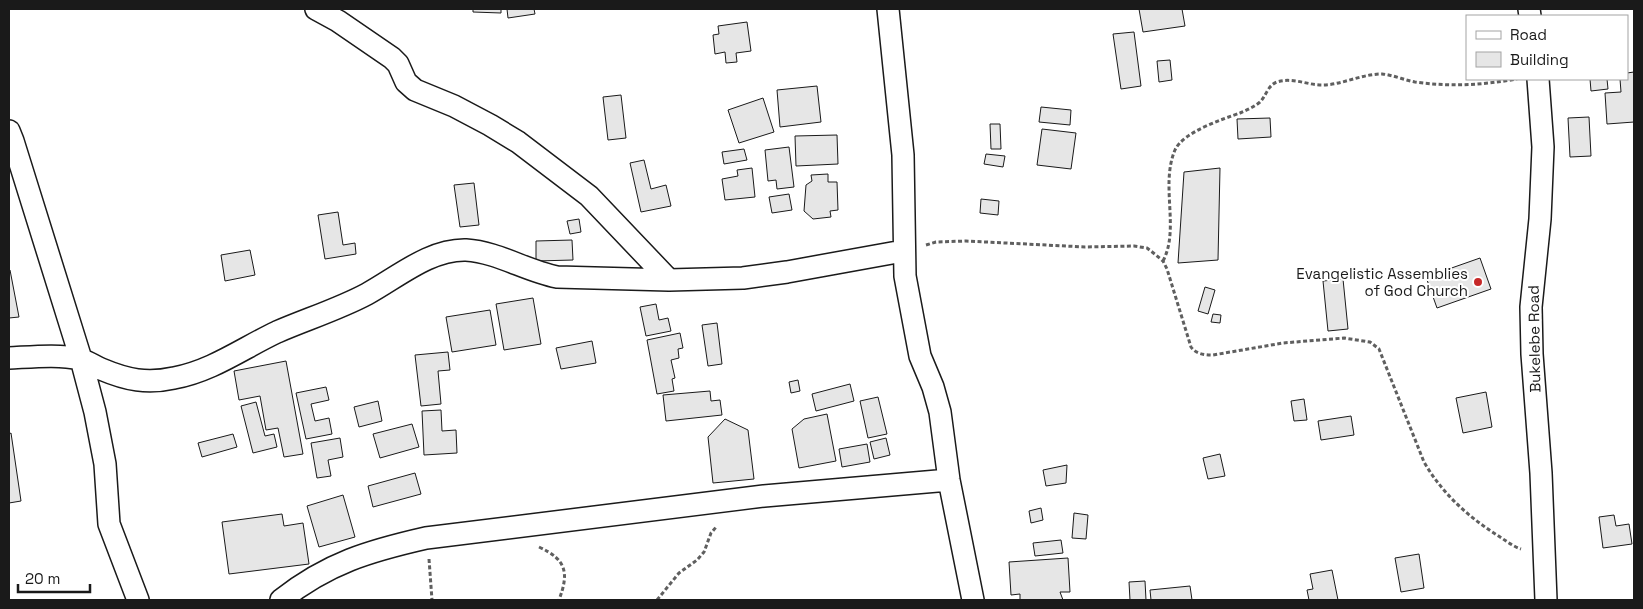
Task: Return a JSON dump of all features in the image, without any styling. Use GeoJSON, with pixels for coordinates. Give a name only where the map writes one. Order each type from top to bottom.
{"type":"FeatureCollection","features":[{"type":"Feature","properties":{"kind":"street"},"geometry":{"type":"LineString","coordinates":[[316,9],[338,21],[392,58],[398,64],[406,82],[415,90],[454,106],[490,125],[518,142],[560,173],[589,196],[669,280]]}},
{"type":"Feature","properties":{"kind":"street"},"geometry":{"type":"LineString","coordinates":[[888,9],[903,155],[905,199],[904,276],[920,356],[933,387],[940,412],[949,480],[973,600]]}},
{"type":"Feature","properties":{"kind":"street","name":"Bukelebe Road"},"geometry":{"type":"LineString","coordinates":[[1538,80],[1543,147],[1540,219],[1531,307],[1546,600]]}},
{"type":"Feature","properties":{"kind":"street"},"geometry":{"type":"LineString","coordinates":[[9,131],[81,359],[95,412],[105,464],[109,524],[138,600]]}},
{"type":"Feature","properties":{"kind":"street"},"geometry":{"type":"LineString","coordinates":[[9,358],[46,357],[81,359],[101,369],[136,380],[157,381],[191,374],[210,367],[278,332],[366,295],[430,258],[458,251],[488,254],[542,274],[557,277],[669,280],[744,278],[903,251]]}},
{"type":"Feature","properties":{"kind":"street"},"geometry":{"type":"LineString","coordinates":[[281,600],[299,586],[337,564],[376,550],[426,538],[764,496],[949,480]]}},
{"type":"Feature","properties":{"kind":"path"},"geometry":{"type":"LineString","coordinates":[[1163,261],[1169,250],[1171,238],[1168,203],[1170,175],[1175,150],[1180,142],[1215,122],[1250,110],[1260,102],[1274,84],[1288,80],[1321,85],[1333,84],[1369,75],[1383,74],[1415,82],[1454,86],[1480,85],[1513,80]]}},
{"type":"Feature","properties":{"kind":"path"},"geometry":{"type":"LineString","coordinates":[[903,251],[936,242],[966,241],[1147,248],[1163,261],[1167,269],[1191,347],[1199,353],[1213,355],[1310,340],[1344,338],[1370,342],[1379,349],[1424,462],[1433,478],[1462,510],[1487,529],[1515,547],[1544,558]]}},
{"type":"Feature","properties":{"kind":"path"},"geometry":{"type":"LineString","coordinates":[[657,600],[679,573],[701,556],[711,533],[719,523]]}},
{"type":"Feature","properties":{"kind":"path"},"geometry":{"type":"LineString","coordinates":[[426,538],[432,600]]}},
{"type":"Feature","properties":{"kind":"path"},"geometry":{"type":"LineString","coordinates":[[533,544],[551,553],[562,563],[565,570],[565,579],[559,600]]}},
{"type":"Feature","properties":{"kind":"building"},"geometry":{"type":"Polygon","coordinates":[[[473,9],[501,9],[501,13],[473,12],[473,9]]]}},
{"type":"Feature","properties":{"kind":"building"},"geometry":{"type":"Polygon","coordinates":[[[507,9],[534,9],[535,14],[508,18],[507,9]]]}},
{"type":"Feature","properties":{"kind":"building"},"geometry":{"type":"Polygon","coordinates":[[[1139,9],[1182,9],[1185,26],[1143,32],[1139,9]]]}},
{"type":"Feature","properties":{"kind":"building"},"geometry":{"type":"Polygon","coordinates":[[[747,22],[751,51],[736,53],[737,62],[726,63],[725,52],[715,54],[713,35],[719,34],[718,26],[747,22]]]}},
{"type":"Feature","properties":{"kind":"building"},"geometry":{"type":"Polygon","coordinates":[[[1134,32],[1141,86],[1121,89],[1113,34],[1134,32]]]}},
{"type":"Feature","properties":{"kind":"building"},"geometry":{"type":"Polygon","coordinates":[[[1170,60],[1172,80],[1159,82],[1157,61],[1170,60]]]}},
{"type":"Feature","properties":{"kind":"building"},"geometry":{"type":"Polygon","coordinates":[[[1634,72],[1634,122],[1607,124],[1605,93],[1621,92],[1620,80],[1628,80],[1628,73],[1634,72]]]}},
{"type":"Feature","properties":{"kind":"building"},"geometry":{"type":"Polygon","coordinates":[[[1590,80],[1607,80],[1608,89],[1591,91],[1590,80]]]}},
{"type":"Feature","properties":{"kind":"building"},"geometry":{"type":"Polygon","coordinates":[[[817,86],[821,122],[780,127],[777,90],[817,86]]]}},
{"type":"Feature","properties":{"kind":"building"},"geometry":{"type":"Polygon","coordinates":[[[621,95],[626,138],[608,140],[603,97],[621,95]]]}},
{"type":"Feature","properties":{"kind":"building"},"geometry":{"type":"Polygon","coordinates":[[[763,98],[774,132],[739,143],[728,110],[763,98]]]}},
{"type":"Feature","properties":{"kind":"building"},"geometry":{"type":"Polygon","coordinates":[[[1041,107],[1071,110],[1070,125],[1039,122],[1041,107]]]}},
{"type":"Feature","properties":{"kind":"building"},"geometry":{"type":"Polygon","coordinates":[[[1589,117],[1591,156],[1570,157],[1568,118],[1589,117]]]}},
{"type":"Feature","properties":{"kind":"building"},"geometry":{"type":"Polygon","coordinates":[[[1270,118],[1271,137],[1238,139],[1237,119],[1270,118]]]}},
{"type":"Feature","properties":{"kind":"building"},"geometry":{"type":"Polygon","coordinates":[[[990,124],[1000,124],[1001,149],[991,149],[990,124]]]}},
{"type":"Feature","properties":{"kind":"building"},"geometry":{"type":"Polygon","coordinates":[[[1042,129],[1076,133],[1071,169],[1037,165],[1042,129]]]}},
{"type":"Feature","properties":{"kind":"building"},"geometry":{"type":"Polygon","coordinates":[[[837,135],[838,164],[796,166],[795,136],[837,135]]]}},
{"type":"Feature","properties":{"kind":"building"},"geometry":{"type":"Polygon","coordinates":[[[789,147],[794,187],[777,189],[776,180],[768,181],[765,150],[789,147]]]}},
{"type":"Feature","properties":{"kind":"building"},"geometry":{"type":"Polygon","coordinates":[[[744,149],[747,160],[724,164],[722,152],[744,149]]]}},
{"type":"Feature","properties":{"kind":"building"},"geometry":{"type":"Polygon","coordinates":[[[986,154],[1005,156],[1003,167],[984,164],[986,154]]]}},
{"type":"Feature","properties":{"kind":"building"},"geometry":{"type":"Polygon","coordinates":[[[644,160],[651,189],[666,185],[671,206],[641,212],[630,163],[644,160]]]}},
{"type":"Feature","properties":{"kind":"building"},"geometry":{"type":"Polygon","coordinates":[[[752,168],[755,197],[725,200],[722,179],[738,176],[737,170],[752,168]]]}},
{"type":"Feature","properties":{"kind":"building"},"geometry":{"type":"Polygon","coordinates":[[[1220,168],[1218,260],[1178,263],[1184,172],[1220,168]]]}},
{"type":"Feature","properties":{"kind":"building"},"geometry":{"type":"Polygon","coordinates":[[[828,174],[828,182],[837,182],[838,210],[830,211],[831,217],[813,219],[804,211],[806,185],[812,181],[811,175],[828,174]]]}},
{"type":"Feature","properties":{"kind":"building"},"geometry":{"type":"Polygon","coordinates":[[[474,183],[479,225],[460,227],[454,185],[474,183]]]}},
{"type":"Feature","properties":{"kind":"building"},"geometry":{"type":"Polygon","coordinates":[[[789,194],[792,210],[772,213],[769,197],[789,194]]]}},
{"type":"Feature","properties":{"kind":"building"},"geometry":{"type":"Polygon","coordinates":[[[981,199],[999,201],[998,215],[980,213],[981,199]]]}},
{"type":"Feature","properties":{"kind":"building"},"geometry":{"type":"Polygon","coordinates":[[[338,212],[343,245],[355,243],[356,254],[325,259],[318,215],[338,212]]]}},
{"type":"Feature","properties":{"kind":"building"},"geometry":{"type":"Polygon","coordinates":[[[579,219],[581,232],[570,234],[567,221],[579,219]]]}},
{"type":"Feature","properties":{"kind":"building"},"geometry":{"type":"Polygon","coordinates":[[[572,240],[573,260],[536,261],[536,241],[572,240]]]}},
{"type":"Feature","properties":{"kind":"building"},"geometry":{"type":"Polygon","coordinates":[[[250,250],[255,275],[225,281],[221,255],[250,250]]]}},
{"type":"Feature","properties":{"kind":"building"},"geometry":{"type":"Polygon","coordinates":[[[1480,258],[1491,289],[1437,308],[1426,277],[1480,258]]]}},
{"type":"Feature","properties":{"kind":"building"},"geometry":{"type":"Polygon","coordinates":[[[9,271],[19,317],[9,318],[9,271]]]}},
{"type":"Feature","properties":{"kind":"building"},"geometry":{"type":"Polygon","coordinates":[[[1343,279],[1348,329],[1328,331],[1323,281],[1343,279]]]}},
{"type":"Feature","properties":{"kind":"building"},"geometry":{"type":"Polygon","coordinates":[[[1205,287],[1215,290],[1208,314],[1198,311],[1205,287]]]}},
{"type":"Feature","properties":{"kind":"building"},"geometry":{"type":"Polygon","coordinates":[[[533,298],[541,344],[504,350],[496,304],[533,298]]]}},
{"type":"Feature","properties":{"kind":"building"},"geometry":{"type":"Polygon","coordinates":[[[656,304],[659,320],[668,318],[671,331],[646,336],[640,307],[656,304]]]}},
{"type":"Feature","properties":{"kind":"building"},"geometry":{"type":"Polygon","coordinates":[[[490,310],[496,345],[452,352],[446,317],[490,310]]]}},
{"type":"Feature","properties":{"kind":"building"},"geometry":{"type":"Polygon","coordinates":[[[1213,314],[1221,315],[1220,323],[1211,322],[1213,314]]]}},
{"type":"Feature","properties":{"kind":"building"},"geometry":{"type":"Polygon","coordinates":[[[717,323],[722,364],[708,366],[702,325],[717,323]]]}},
{"type":"Feature","properties":{"kind":"building"},"geometry":{"type":"Polygon","coordinates":[[[680,333],[683,348],[678,349],[679,358],[671,360],[675,378],[672,379],[674,391],[657,394],[647,340],[680,333]]]}},
{"type":"Feature","properties":{"kind":"building"},"geometry":{"type":"Polygon","coordinates":[[[592,341],[596,363],[561,369],[556,348],[592,341]]]}},
{"type":"Feature","properties":{"kind":"building"},"geometry":{"type":"Polygon","coordinates":[[[448,352],[450,370],[438,371],[441,404],[421,406],[415,355],[448,352]]]}},
{"type":"Feature","properties":{"kind":"building"},"geometry":{"type":"Polygon","coordinates":[[[286,361],[303,454],[284,457],[278,428],[266,430],[260,396],[239,400],[234,371],[286,361]]]}},
{"type":"Feature","properties":{"kind":"building"},"geometry":{"type":"Polygon","coordinates":[[[798,380],[800,391],[791,393],[789,382],[798,380]]]}},
{"type":"Feature","properties":{"kind":"building"},"geometry":{"type":"Polygon","coordinates":[[[850,384],[854,401],[816,411],[812,394],[850,384]]]}},
{"type":"Feature","properties":{"kind":"building"},"geometry":{"type":"Polygon","coordinates":[[[326,387],[329,400],[311,404],[315,421],[329,418],[332,434],[306,439],[296,393],[326,387]]]}},
{"type":"Feature","properties":{"kind":"building"},"geometry":{"type":"Polygon","coordinates":[[[710,391],[711,401],[720,400],[722,415],[666,421],[663,395],[710,391]]]}},
{"type":"Feature","properties":{"kind":"building"},"geometry":{"type":"Polygon","coordinates":[[[1486,392],[1492,427],[1463,433],[1456,398],[1486,392]]]}},
{"type":"Feature","properties":{"kind":"building"},"geometry":{"type":"Polygon","coordinates":[[[878,397],[887,434],[868,438],[860,401],[878,397]]]}},
{"type":"Feature","properties":{"kind":"building"},"geometry":{"type":"Polygon","coordinates":[[[1304,399],[1307,420],[1294,421],[1291,401],[1304,399]]]}},
{"type":"Feature","properties":{"kind":"building"},"geometry":{"type":"Polygon","coordinates":[[[378,401],[382,421],[359,427],[354,407],[378,401]]]}},
{"type":"Feature","properties":{"kind":"building"},"geometry":{"type":"Polygon","coordinates":[[[256,402],[265,436],[274,434],[277,447],[253,453],[241,406],[256,402]]]}},
{"type":"Feature","properties":{"kind":"building"},"geometry":{"type":"Polygon","coordinates":[[[441,410],[442,431],[456,430],[457,453],[424,455],[422,411],[441,410]]]}},
{"type":"Feature","properties":{"kind":"building"},"geometry":{"type":"Polygon","coordinates":[[[827,414],[836,461],[799,468],[792,429],[804,419],[827,414]]]}},
{"type":"Feature","properties":{"kind":"building"},"geometry":{"type":"Polygon","coordinates":[[[1351,416],[1354,435],[1321,440],[1318,421],[1351,416]]]}},
{"type":"Feature","properties":{"kind":"building"},"geometry":{"type":"Polygon","coordinates":[[[725,419],[748,430],[754,479],[713,483],[708,437],[725,419]]]}},
{"type":"Feature","properties":{"kind":"building"},"geometry":{"type":"Polygon","coordinates":[[[412,424],[419,447],[380,458],[373,434],[412,424]]]}},
{"type":"Feature","properties":{"kind":"building"},"geometry":{"type":"Polygon","coordinates":[[[11,433],[21,501],[9,503],[9,434],[11,433]]]}},
{"type":"Feature","properties":{"kind":"building"},"geometry":{"type":"Polygon","coordinates":[[[233,434],[237,447],[202,457],[198,443],[233,434]]]}},
{"type":"Feature","properties":{"kind":"building"},"geometry":{"type":"Polygon","coordinates":[[[340,438],[343,457],[328,460],[331,476],[317,478],[311,443],[340,438]]]}},
{"type":"Feature","properties":{"kind":"building"},"geometry":{"type":"Polygon","coordinates":[[[886,438],[890,455],[874,459],[870,442],[886,438]]]}},
{"type":"Feature","properties":{"kind":"building"},"geometry":{"type":"Polygon","coordinates":[[[867,444],[870,462],[842,467],[839,449],[867,444]]]}},
{"type":"Feature","properties":{"kind":"building"},"geometry":{"type":"Polygon","coordinates":[[[1220,454],[1225,476],[1208,479],[1203,458],[1220,454]]]}},
{"type":"Feature","properties":{"kind":"building"},"geometry":{"type":"Polygon","coordinates":[[[1067,465],[1066,483],[1046,486],[1043,470],[1067,465]]]}},
{"type":"Feature","properties":{"kind":"building"},"geometry":{"type":"Polygon","coordinates":[[[415,473],[421,494],[373,507],[368,486],[415,473]]]}},
{"type":"Feature","properties":{"kind":"building"},"geometry":{"type":"Polygon","coordinates":[[[343,495],[355,537],[319,547],[307,506],[343,495]]]}},
{"type":"Feature","properties":{"kind":"building"},"geometry":{"type":"Polygon","coordinates":[[[1041,508],[1043,520],[1031,523],[1029,511],[1041,508]]]}},
{"type":"Feature","properties":{"kind":"building"},"geometry":{"type":"Polygon","coordinates":[[[1074,513],[1088,515],[1086,539],[1072,538],[1074,513]]]}},
{"type":"Feature","properties":{"kind":"building"},"geometry":{"type":"Polygon","coordinates":[[[282,514],[284,526],[303,523],[309,564],[229,574],[222,522],[282,514]]]}},
{"type":"Feature","properties":{"kind":"building"},"geometry":{"type":"Polygon","coordinates":[[[1614,515],[1616,526],[1629,524],[1632,544],[1603,548],[1599,517],[1614,515]]]}},
{"type":"Feature","properties":{"kind":"building"},"geometry":{"type":"Polygon","coordinates":[[[1061,540],[1063,553],[1035,556],[1033,543],[1061,540]]]}},
{"type":"Feature","properties":{"kind":"building"},"geometry":{"type":"Polygon","coordinates":[[[1419,554],[1424,588],[1401,592],[1395,558],[1419,554]]]}},
{"type":"Feature","properties":{"kind":"building"},"geometry":{"type":"Polygon","coordinates":[[[1068,558],[1070,592],[1060,592],[1063,600],[1020,600],[1020,594],[1011,595],[1009,562],[1068,558]]]}},
{"type":"Feature","properties":{"kind":"building"},"geometry":{"type":"Polygon","coordinates":[[[1332,570],[1338,600],[1309,600],[1307,590],[1313,589],[1310,574],[1332,570]]]}},
{"type":"Feature","properties":{"kind":"building"},"geometry":{"type":"Polygon","coordinates":[[[1145,581],[1146,600],[1130,600],[1129,582],[1145,581]]]}},
{"type":"Feature","properties":{"kind":"building"},"geometry":{"type":"Polygon","coordinates":[[[1190,586],[1192,600],[1151,600],[1150,590],[1190,586]]]}},
{"type":"Feature","properties":{"kind":"place","name":"Evangelistic Assemblies of God Church"},"geometry":{"type":"Point","coordinates":[1478,282]}}]}
